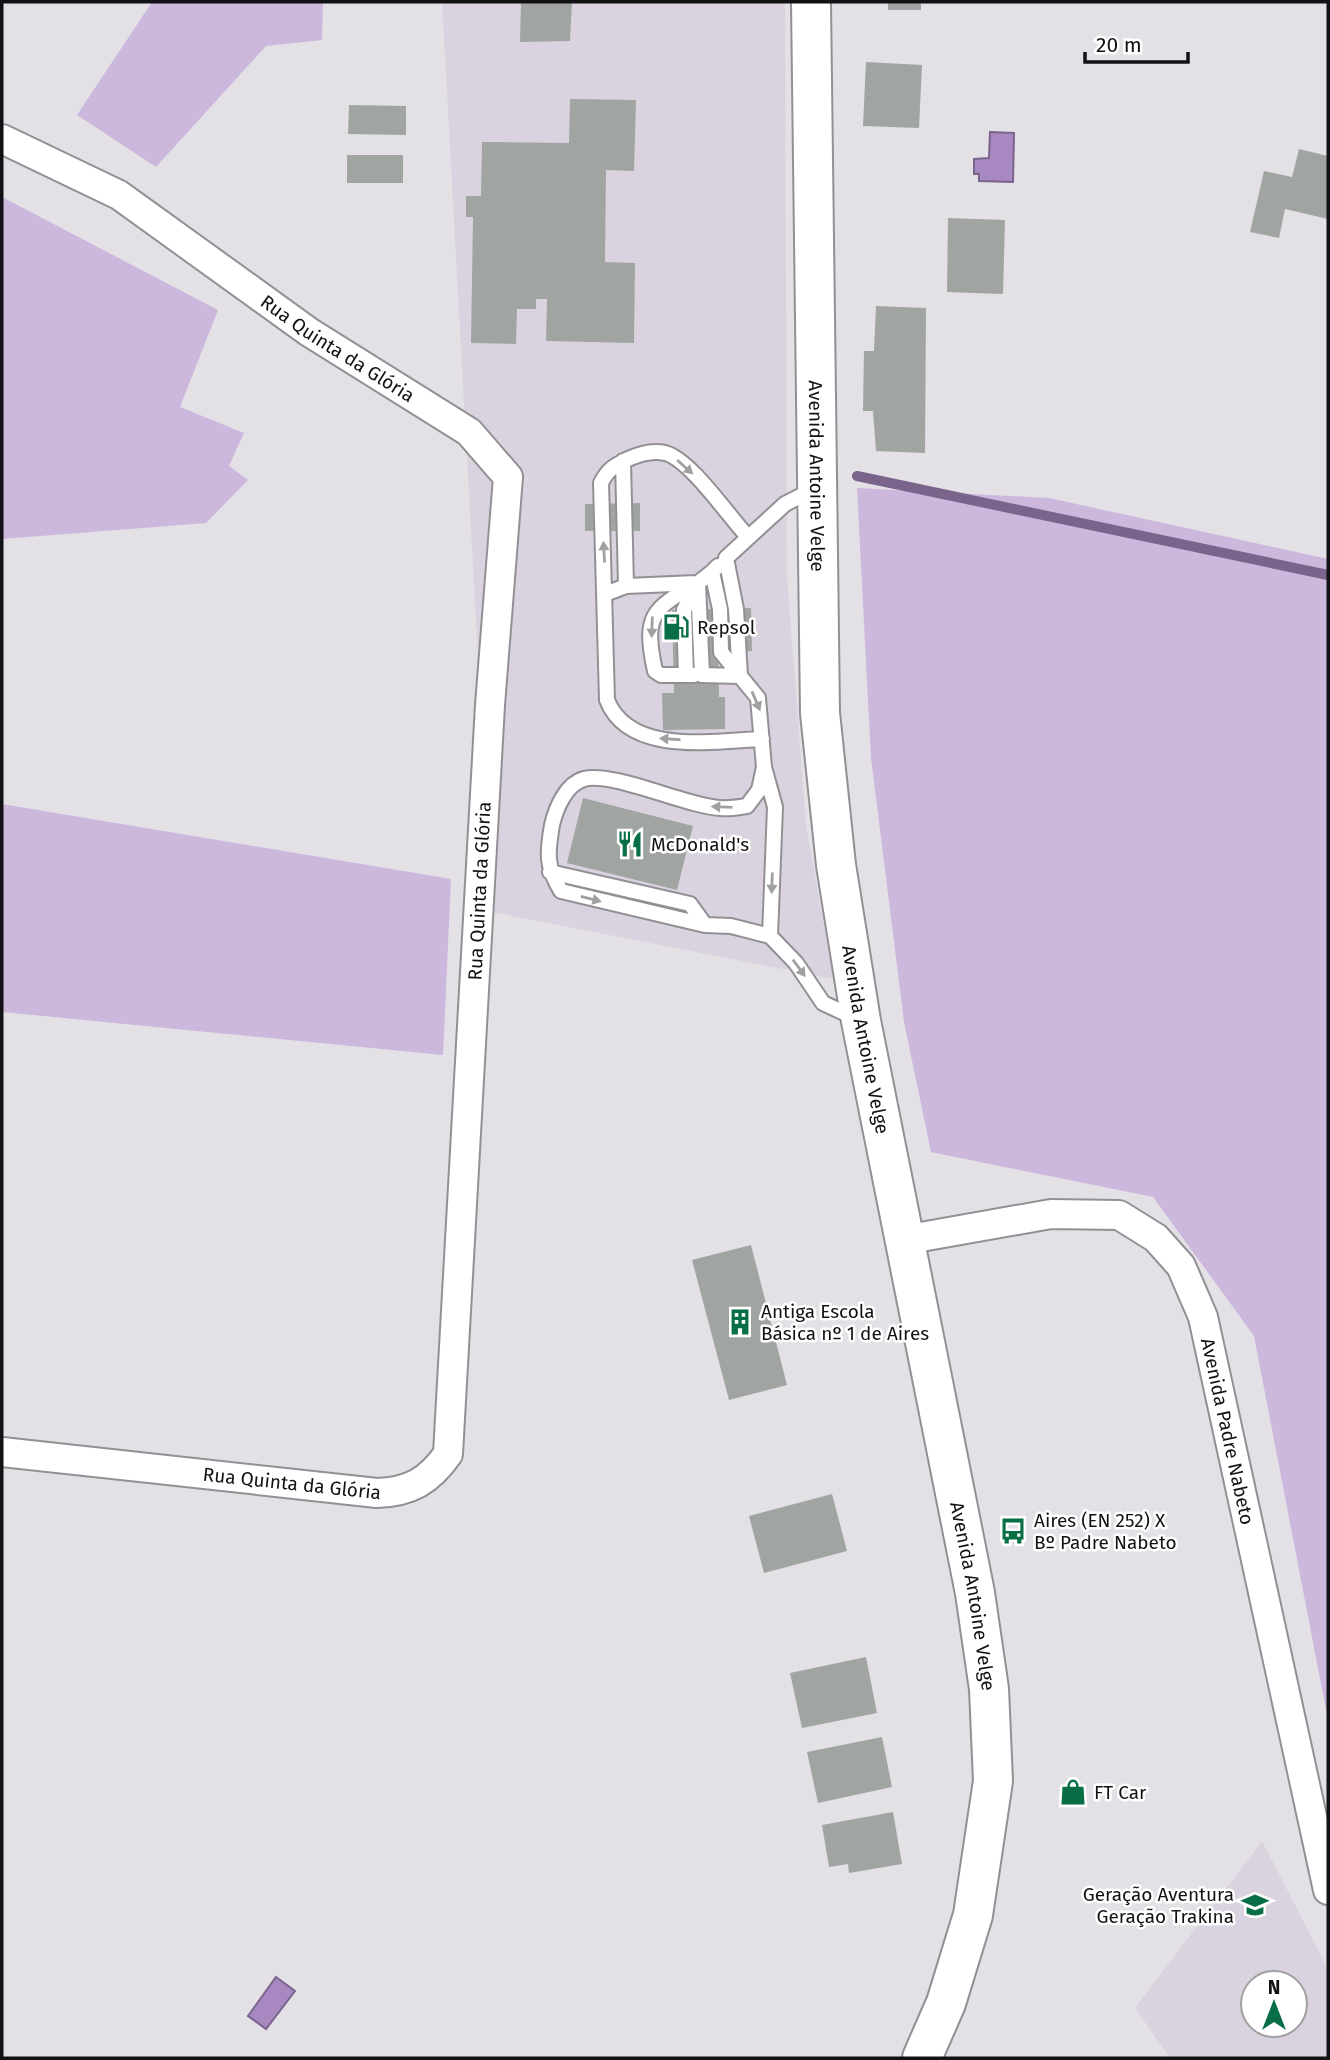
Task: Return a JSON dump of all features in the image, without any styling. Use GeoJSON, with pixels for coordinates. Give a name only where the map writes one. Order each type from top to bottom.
{"type":"FeatureCollection","features":[{"type":"Feature","properties":{"kind":"main road","name":"Avenida Antoine Velge"},"geometry":{"type":"LineString","coordinates":[[811,2],[820,713],[836,866],[861,1021],[975,1593],[989,1689],[993,1782],[973,1915],[946,2003],[922,2058]]}},
{"type":"Feature","properties":{"kind":"street","name":"Rua Quinta da Glória"},"geometry":{"type":"LineString","coordinates":[[2,139],[119,195],[309,332],[470,432],[508,477],[490,705],[449,1454],[433,1474],[412,1488],[377,1493],[2,1452]]}},
{"type":"Feature","properties":{"kind":"street","name":"Avenida Padre Nabeto"},"geometry":{"type":"LineString","coordinates":[[904,1240],[1051,1214],[1119,1216],[1156,1238],[1181,1266],[1203,1318],[1328,1890]]}},
{"type":"Feature","properties":{"kind":"lane"},"geometry":{"type":"LineString","coordinates":[[748,537],[684,465],[666,453],[640,453],[608,469],[601,483],[607,700],[614,716],[630,729],[657,738],[694,741],[762,739]]}},
{"type":"Feature","properties":{"kind":"lane"},"geometry":{"type":"LineString","coordinates":[[623,461],[626,586]]}},
{"type":"Feature","properties":{"kind":"lane"},"geometry":{"type":"LineString","coordinates":[[740,676],[661,674],[655,671],[652,616],[661,604],[712,572],[785,504],[816,488]]}},
{"type":"Feature","properties":{"kind":"lane"},"geometry":{"type":"LineString","coordinates":[[726,558],[736,609],[740,676]]}},
{"type":"Feature","properties":{"kind":"lane"},"geometry":{"type":"LineString","coordinates":[[712,572],[720,609],[721,652],[758,698],[764,767],[775,807],[770,936]]}},
{"type":"Feature","properties":{"kind":"lane"},"geometry":{"type":"LineString","coordinates":[[605,594],[626,586],[698,583]]}},
{"type":"Feature","properties":{"kind":"lane"},"geometry":{"type":"LineString","coordinates":[[686,675],[684,610],[698,583]]}},
{"type":"Feature","properties":{"kind":"lane"},"geometry":{"type":"LineString","coordinates":[[698,583],[702,675]]}},
{"type":"Feature","properties":{"kind":"lane"},"geometry":{"type":"LineString","coordinates":[[764,767],[760,790],[747,806],[719,808],[618,782],[585,778],[566,791],[554,819],[548,849],[550,872],[561,891],[705,925],[731,926],[770,936],[796,963],[824,1003],[861,1021]]}},
{"type":"Feature","properties":{"kind":"shaded area"},"geometry":{"type":"Polygon","coordinates":[[[152,2],[323,2],[322,40],[266,46],[156,167],[77,115],[152,2]]]}},
{"type":"Feature","properties":{"kind":"shaded area"},"geometry":{"type":"Polygon","coordinates":[[[442,2],[785,2],[787,577],[806,825],[834,979],[492,912],[442,2]]]}},
{"type":"Feature","properties":{"kind":"shaded area"},"geometry":{"type":"Polygon","coordinates":[[[990,132],[1014,133],[1013,182],[979,181],[979,174],[974,174],[974,159],[989,158],[990,132]]]}},
{"type":"Feature","properties":{"kind":"shaded area"},"geometry":{"type":"Polygon","coordinates":[[[2,197],[218,310],[180,407],[244,433],[229,466],[248,480],[206,523],[2,539],[2,197]]]}},
{"type":"Feature","properties":{"kind":"shaded area"},"geometry":{"type":"Polygon","coordinates":[[[857,488],[1049,498],[1328,559],[1328,1720],[1254,1336],[1153,1197],[931,1152],[904,1022],[871,758],[857,488]]]}},
{"type":"Feature","properties":{"kind":"shaded area"},"geometry":{"type":"Polygon","coordinates":[[[2,804],[451,879],[443,1055],[2,1012],[2,804]]]}},
{"type":"Feature","properties":{"kind":"shaded area","name":"Geração Aventura Geração Trakina"},"geometry":{"type":"Polygon","coordinates":[[[1262,1841],[1328,1969],[1328,2058],[1170,2058],[1135,2008],[1262,1841]]]}},
{"type":"Feature","properties":{"kind":"shaded area"},"geometry":{"type":"Polygon","coordinates":[[[276,1977],[295,1991],[266,2029],[248,2016],[276,1977]]]}},
{"type":"Feature","properties":{"kind":"building"},"geometry":{"type":"Polygon","coordinates":[[[521,2],[572,2],[570,41],[520,42],[521,2]]]}},
{"type":"Feature","properties":{"kind":"building"},"geometry":{"type":"Polygon","coordinates":[[[888,2],[921,2],[921,10],[888,10],[888,2]]]}},
{"type":"Feature","properties":{"kind":"building"},"geometry":{"type":"Polygon","coordinates":[[[866,62],[922,65],[919,128],[863,126],[866,62]]]}},
{"type":"Feature","properties":{"kind":"building"},"geometry":{"type":"Polygon","coordinates":[[[570,99],[636,100],[634,171],[606,170],[605,262],[635,263],[634,343],[546,341],[547,299],[536,299],[536,309],[517,309],[516,344],[471,343],[473,217],[466,217],[466,196],[481,196],[482,142],[569,143],[570,99]]]}},
{"type":"Feature","properties":{"kind":"building"},"geometry":{"type":"Polygon","coordinates":[[[349,105],[406,106],[406,135],[348,134],[349,105]]]}},
{"type":"Feature","properties":{"kind":"building"},"geometry":{"type":"Polygon","coordinates":[[[1299,149],[1328,156],[1328,219],[1285,209],[1279,238],[1250,232],[1264,171],[1292,177],[1299,149]]]}},
{"type":"Feature","properties":{"kind":"building"},"geometry":{"type":"Polygon","coordinates":[[[347,155],[403,155],[403,183],[347,183],[347,155]]]}},
{"type":"Feature","properties":{"kind":"building"},"geometry":{"type":"Polygon","coordinates":[[[948,218],[1005,220],[1003,294],[947,292],[948,218]]]}},
{"type":"Feature","properties":{"kind":"building"},"geometry":{"type":"Polygon","coordinates":[[[876,306],[926,308],[925,453],[876,451],[873,411],[863,411],[864,351],[874,351],[876,306]]]}},
{"type":"Feature","properties":{"kind":"building"},"geometry":{"type":"Polygon","coordinates":[[[640,503],[640,531],[585,531],[585,504],[640,503]]]}},
{"type":"Feature","properties":{"kind":"building"},"geometry":{"type":"Polygon","coordinates":[[[751,608],[752,651],[718,652],[719,697],[725,697],[725,729],[663,730],[662,693],[674,693],[672,610],[751,608]]]}},
{"type":"Feature","properties":{"kind":"building","name":"McDonald's"},"geometry":{"type":"Polygon","coordinates":[[[583,798],[693,826],[677,890],[567,863],[583,798]]]}},
{"type":"Feature","properties":{"kind":"building","name":"Antiga Escola Básica nº 1 de Aires"},"geometry":{"type":"Polygon","coordinates":[[[751,1245],[787,1385],[729,1400],[692,1260],[751,1245]]]}},
{"type":"Feature","properties":{"kind":"building"},"geometry":{"type":"Polygon","coordinates":[[[832,1494],[847,1551],[764,1573],[749,1516],[832,1494]]]}},
{"type":"Feature","properties":{"kind":"building"},"geometry":{"type":"Polygon","coordinates":[[[866,1657],[877,1713],[802,1728],[790,1673],[866,1657]]]}},
{"type":"Feature","properties":{"kind":"building"},"geometry":{"type":"Polygon","coordinates":[[[882,1737],[892,1787],[818,1803],[807,1752],[882,1737]]]}},
{"type":"Feature","properties":{"kind":"building"},"geometry":{"type":"Polygon","coordinates":[[[893,1812],[902,1864],[849,1873],[848,1864],[829,1867],[822,1825],[893,1812]]]}},
{"type":"Feature","properties":{"kind":"waterway"},"geometry":{"type":"LineString","coordinates":[[857,476],[1328,575]]}},
{"type":"Feature","properties":{"kind":"place","name":"Repsol"},"geometry":{"type":"Point","coordinates":[676,627]}},
{"type":"Feature","properties":{"kind":"place","name":"McDonald's"},"geometry":{"type":"Point","coordinates":[630,844]}},
{"type":"Feature","properties":{"kind":"place","name":"Antiga Escola Básica nº 1 de Aires"},"geometry":{"type":"Point","coordinates":[740,1322]}},
{"type":"Feature","properties":{"kind":"place","name":"Aires (EN 252) X Bº Padre Nabeto"},"geometry":{"type":"Point","coordinates":[1013,1531]}},
{"type":"Feature","properties":{"kind":"place","name":"FT Car"},"geometry":{"type":"Point","coordinates":[1073,1792]}},
{"type":"Feature","properties":{"kind":"place","name":"Geração Aventura Geração Trakina"},"geometry":{"type":"Point","coordinates":[1255,1905]}}]}
